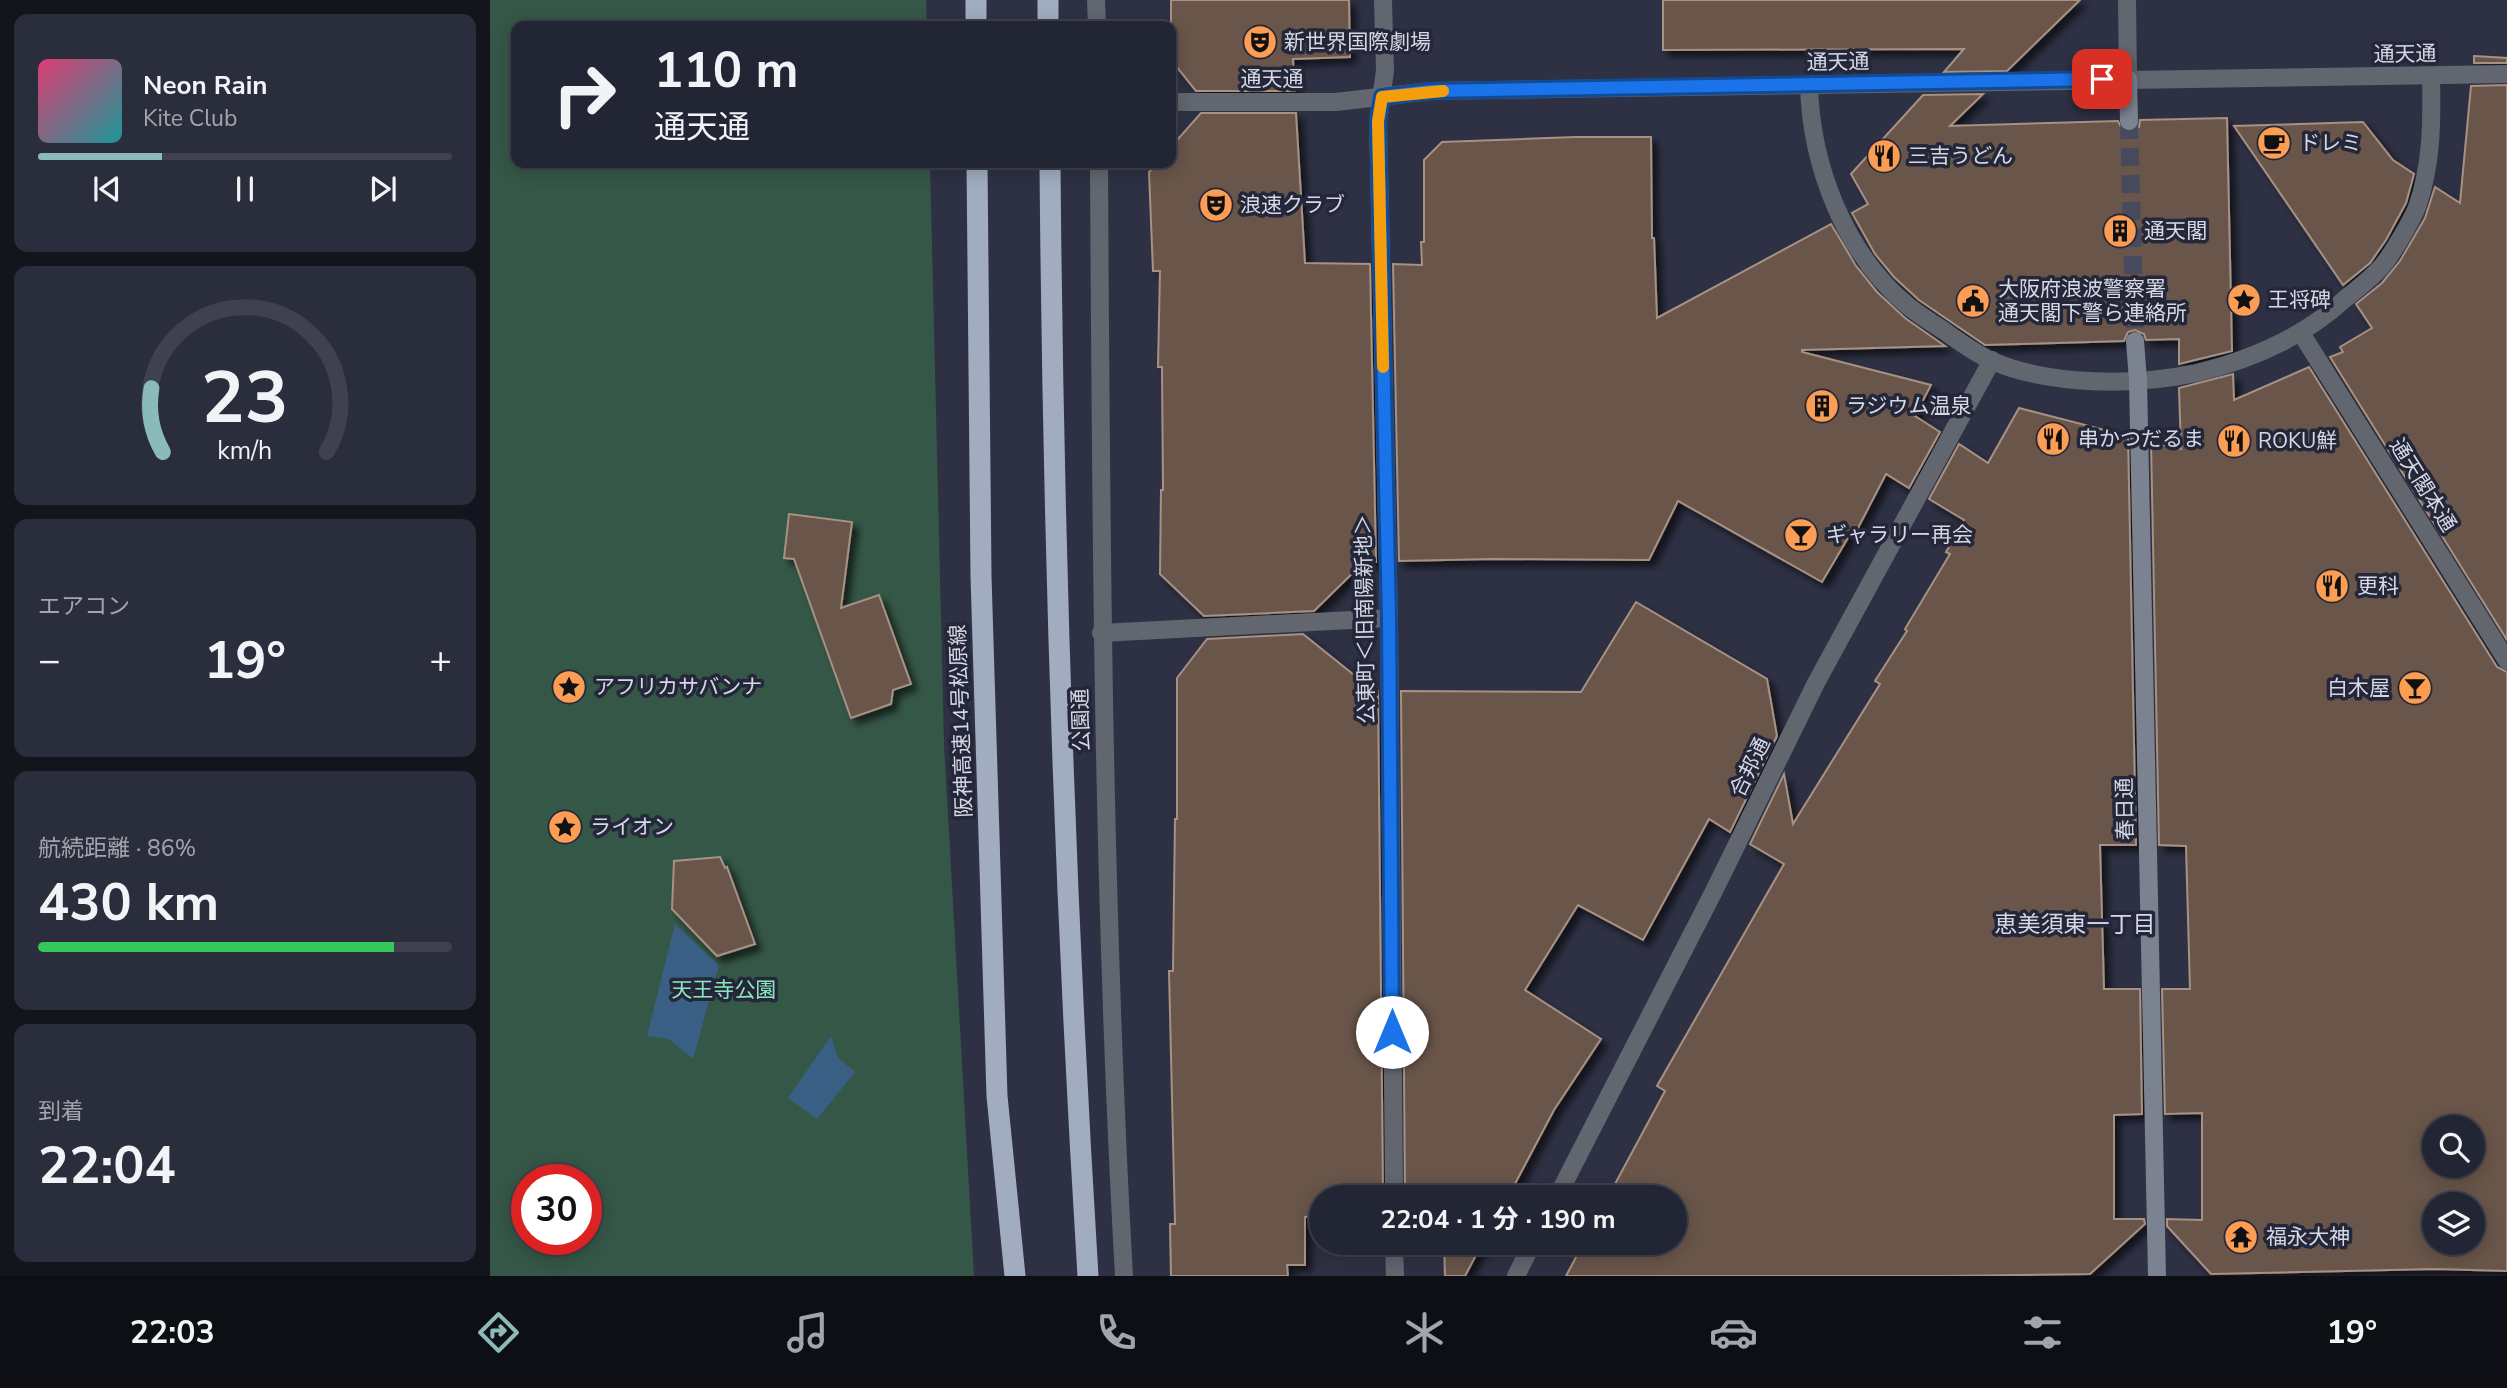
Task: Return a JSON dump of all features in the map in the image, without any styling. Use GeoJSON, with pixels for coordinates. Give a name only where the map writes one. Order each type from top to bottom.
{"type":"FeatureCollection","features":[{"type":"Feature","properties":{"kind":"highway"},"geometry":{"type":"LineString","coordinates":[[976,0],[976,21]]}},
{"type":"Feature","properties":{"kind":"highway"},"geometry":{"type":"LineString","coordinates":[[1048,0],[1048,21]]}},
{"type":"Feature","properties":{"kind":"highway","name":"阪神高速14号松原線"},"geometry":{"type":"LineString","coordinates":[[977,168],[981,576],[997,1096],[1014,1276]]}},
{"type":"Feature","properties":{"kind":"highway"},"geometry":{"type":"LineString","coordinates":[[1050,168],[1052,432],[1076,1090],[1088,1276]]}},
{"type":"Feature","properties":{"kind":"street"},"geometry":{"type":"LineString","coordinates":[[1096,0],[1097,21]]}},
{"type":"Feature","properties":{"kind":"street","name":"公東町＜旧南陽新地＞"},"geometry":{"type":"LineString","coordinates":[[1383,0],[1385,41],[1378,121],[1389,618],[1394,1185]]}},
{"type":"Feature","properties":{"kind":"street"},"geometry":{"type":"LineString","coordinates":[[2127,0],[2129,121]]}},
{"type":"Feature","properties":{"kind":"street","name":"通天通"},"geometry":{"type":"LineString","coordinates":[[1176,102],[1336,102],[1430,91],[2507,74]]}},
{"type":"Feature","properties":{"kind":"street"},"geometry":{"type":"LineString","coordinates":[[1809,85],[1810,111],[1822,167],[1840,217],[1872,268],[1907,305],[1992,360],[2029,372],[2088,381],[2138,382],[2222,367],[2301,333],[2336,308],[2382,266],[2416,209],[2431,150],[2431,76]]}},
{"type":"Feature","properties":{"kind":"street","name":"公園通"},"geometry":{"type":"LineString","coordinates":[[1099,168],[1101,632],[1124,1276]]}},
{"type":"Feature","properties":{"kind":"street","name":"通天閣本通"},"geometry":{"type":"LineString","coordinates":[[2301,333],[2507,661]]}},
{"type":"Feature","properties":{"kind":"street","name":"春日通"},"geometry":{"type":"LineString","coordinates":[[2135,341],[2157,1276]]}},
{"type":"Feature","properties":{"kind":"street","name":"合邦通"},"geometry":{"type":"LineString","coordinates":[[1563,1185],[1714,891],[1816,683],[1992,360]]}},
{"type":"Feature","properties":{"kind":"street"},"geometry":{"type":"LineString","coordinates":[[1101,632],[1389,618]]}},
{"type":"Feature","properties":{"kind":"street"},"geometry":{"type":"LineString","coordinates":[[1394,1255],[1395,1276]]}},
{"type":"Feature","properties":{"kind":"street"},"geometry":{"type":"LineString","coordinates":[[1516,1276],[1526,1255]]}},
{"type":"Feature","properties":{"kind":"green space","name":"天王寺公園"},"geometry":{"type":"Polygon","coordinates":[[[490,0],[926,0],[927,21],[511,21],[511,168],[930,168],[944,744],[974,1276],[490,1276],[490,0]]]}},
{"type":"Feature","properties":{"kind":"water"},"geometry":{"type":"Polygon","coordinates":[[[675,924],[719,965],[693,1059],[669,1039],[647,1036],[675,924]]]}},
{"type":"Feature","properties":{"kind":"water"},"geometry":{"type":"Polygon","coordinates":[[[831,1036],[838,1058],[855,1072],[817,1119],[788,1098],[831,1036]]]}},
{"type":"Feature","properties":{"kind":"building","name":"新世界国際劇場"},"geometry":{"type":"Polygon","coordinates":[[[1171,0],[1349,0],[1350,57],[1293,59],[1295,91],[1196,91],[1176,66],[1176,21],[1171,21],[1171,0]]]}},
{"type":"Feature","properties":{"kind":"building"},"geometry":{"type":"Polygon","coordinates":[[[1663,0],[2080,0],[2007,71],[1944,72],[1964,49],[1663,50],[1663,0]]]}},
{"type":"Feature","properties":{"kind":"building"},"geometry":{"type":"Polygon","coordinates":[[[2474,56],[2507,58],[2507,63],[2474,63],[2474,56]]]}},
{"type":"Feature","properties":{"kind":"building"},"geometry":{"type":"Polygon","coordinates":[[[2507,85],[2507,640],[2330,357],[2343,352],[2340,347],[2372,328],[2356,304],[2382,283],[2400,261],[2425,218],[2435,187],[2460,203],[2471,86],[2507,85]]]}},
{"type":"Feature","properties":{"kind":"building","name":"通天閣"},"geometry":{"type":"Polygon","coordinates":[[[1983,94],[1950,126],[2118,121],[2123,131],[2130,132],[2139,127],[2140,120],[2227,118],[2232,351],[2179,364],[2179,339],[2146,340],[2144,334],[2135,330],[2128,332],[2124,341],[1985,345],[1919,300],[1894,277],[1875,254],[1852,213],[1868,204],[1851,174],[1923,95],[1983,94]]]}},
{"type":"Feature","properties":{"kind":"building"},"geometry":{"type":"Polygon","coordinates":[[[1201,113],[1296,113],[1305,263],[1370,264],[1376,562],[1364,562],[1314,611],[1204,616],[1160,574],[1163,490],[1162,367],[1158,367],[1160,271],[1153,271],[1149,172],[1153,168],[1176,168],[1176,141],[1201,113]]]}},
{"type":"Feature","properties":{"kind":"building"},"geometry":{"type":"Polygon","coordinates":[[[2363,122],[2393,160],[2414,174],[2406,203],[2386,240],[2370,263],[2343,285],[2234,126],[2363,122]]]}},
{"type":"Feature","properties":{"kind":"building"},"geometry":{"type":"Polygon","coordinates":[[[1651,137],[1652,238],[1657,318],[1831,224],[1856,266],[1877,292],[1905,318],[1945,346],[1802,350],[1931,385],[1915,416],[1940,432],[1909,488],[1886,474],[1858,528],[1855,526],[1822,582],[1678,501],[1649,560],[1399,561],[1393,264],[1422,265],[1424,160],[1442,142],[1651,137]]]}},
{"type":"Feature","properties":{"kind":"building"},"geometry":{"type":"Polygon","coordinates":[[[2309,367],[2497,667],[2507,672],[2507,1271],[2435,1269],[2211,1274],[2167,1226],[2167,1219],[2202,1220],[2202,1113],[2165,1114],[2162,989],[2190,989],[2186,846],[2159,845],[2151,442],[2181,449],[2179,388],[2233,374],[2234,400],[2309,367]]]}},
{"type":"Feature","properties":{"kind":"building"},"geometry":{"type":"Polygon","coordinates":[[[2019,408],[2128,436],[2136,845],[2100,845],[2104,989],[2140,989],[2142,1114],[2114,1115],[2114,1219],[2144,1219],[2145,1224],[2090,1274],[1566,1276],[1577,1255],[1687,1255],[1687,1185],[1614,1185],[1665,1091],[1657,1086],[1784,864],[1750,844],[1784,774],[1793,824],[1880,684],[1875,681],[1907,631],[1905,629],[1950,554],[1946,552],[1964,520],[1929,499],[1959,444],[1988,463],[2019,408]]]}},
{"type":"Feature","properties":{"kind":"building"},"geometry":{"type":"Polygon","coordinates":[[[789,514],[852,522],[841,608],[879,595],[911,684],[893,690],[891,704],[851,718],[794,559],[784,558],[789,514]]]}},
{"type":"Feature","properties":{"kind":"building"},"geometry":{"type":"Polygon","coordinates":[[[1636,602],[1767,679],[1777,736],[1730,832],[1709,819],[1643,940],[1578,905],[1525,990],[1601,1039],[1554,1110],[1514,1185],[1405,1185],[1401,691],[1581,692],[1636,602]]]}},
{"type":"Feature","properties":{"kind":"building"},"geometry":{"type":"Polygon","coordinates":[[[1303,634],[1374,691],[1378,691],[1383,1185],[1309,1185],[1309,1217],[1305,1217],[1305,1265],[1287,1265],[1288,1276],[1171,1276],[1170,1224],[1175,1224],[1169,971],[1173,971],[1177,678],[1207,639],[1303,634]]]}},
{"type":"Feature","properties":{"kind":"building"},"geometry":{"type":"Polygon","coordinates":[[[720,857],[725,868],[727,867],[755,944],[717,956],[672,909],[674,861],[720,857]]]}},
{"type":"Feature","properties":{"kind":"building"},"geometry":{"type":"Polygon","coordinates":[[[1444,1255],[1476,1255],[1465,1276],[1445,1276],[1444,1255]]]}},
{"type":"Feature","properties":{"kind":"tunnel"},"geometry":{"type":"LineString","coordinates":[[2129,121],[2135,341]]}},
{"type":"Feature","properties":{"kind":"slow traffic"},"geometry":{"type":"LineString","coordinates":[[1383,367],[1378,121],[1382,97],[1443,91]]}},
{"type":"Feature","properties":{"kind":"place","name":"新世界国際劇場"},"geometry":{"type":"Point","coordinates":[1260,42]}},
{"type":"Feature","properties":{"kind":"place","name":"ドレミ"},"geometry":{"type":"Point","coordinates":[2274,143]}},
{"type":"Feature","properties":{"kind":"place","name":"三吉うどん"},"geometry":{"type":"Point","coordinates":[1884,156]}},
{"type":"Feature","properties":{"kind":"place","name":"浪速クラブ"},"geometry":{"type":"Point","coordinates":[1216,205]}},
{"type":"Feature","properties":{"kind":"place","name":"通天閣"},"geometry":{"type":"Point","coordinates":[2120,231]}},
{"type":"Feature","properties":{"kind":"place","name":"王将碑"},"geometry":{"type":"Point","coordinates":[2244,300]}},
{"type":"Feature","properties":{"kind":"place","name":"大阪府浪波警察署 通天閣下警ら連絡所"},"geometry":{"type":"Point","coordinates":[1973,301]}},
{"type":"Feature","properties":{"kind":"place","name":"ラジウム温泉"},"geometry":{"type":"Point","coordinates":[1822,406]}},
{"type":"Feature","properties":{"kind":"place","name":"串かつだるま"},"geometry":{"type":"Point","coordinates":[2053,439]}},
{"type":"Feature","properties":{"kind":"place","name":"ROKU鮮"},"geometry":{"type":"Point","coordinates":[2234,441]}},
{"type":"Feature","properties":{"kind":"place","name":"ギャラリー再会"},"geometry":{"type":"Point","coordinates":[1801,535]}},
{"type":"Feature","properties":{"kind":"place","name":"更科"},"geometry":{"type":"Point","coordinates":[2332,586]}},
{"type":"Feature","properties":{"kind":"place","name":"アフリカサバンナ"},"geometry":{"type":"Point","coordinates":[569,687]}},
{"type":"Feature","properties":{"kind":"place","name":"白木屋"},"geometry":{"type":"Point","coordinates":[2415,688]}},
{"type":"Feature","properties":{"kind":"place","name":"ライオン"},"geometry":{"type":"Point","coordinates":[565,827]}},
{"type":"Feature","properties":{"kind":"place","name":"福永大神"},"geometry":{"type":"Point","coordinates":[2241,1237]}},
{"type":"Feature","properties":{"kind":"district","name":"恵美須東一丁目"},"geometry":{"type":"Point","coordinates":[2075,924]}},
{"type":"Feature","properties":{"kind":"route"},"geometry":{"type":"LineString","coordinates":[[1392,1032],[1389,618],[1378,121],[1382,97],[1430,91],[2102,79]]}}]}
